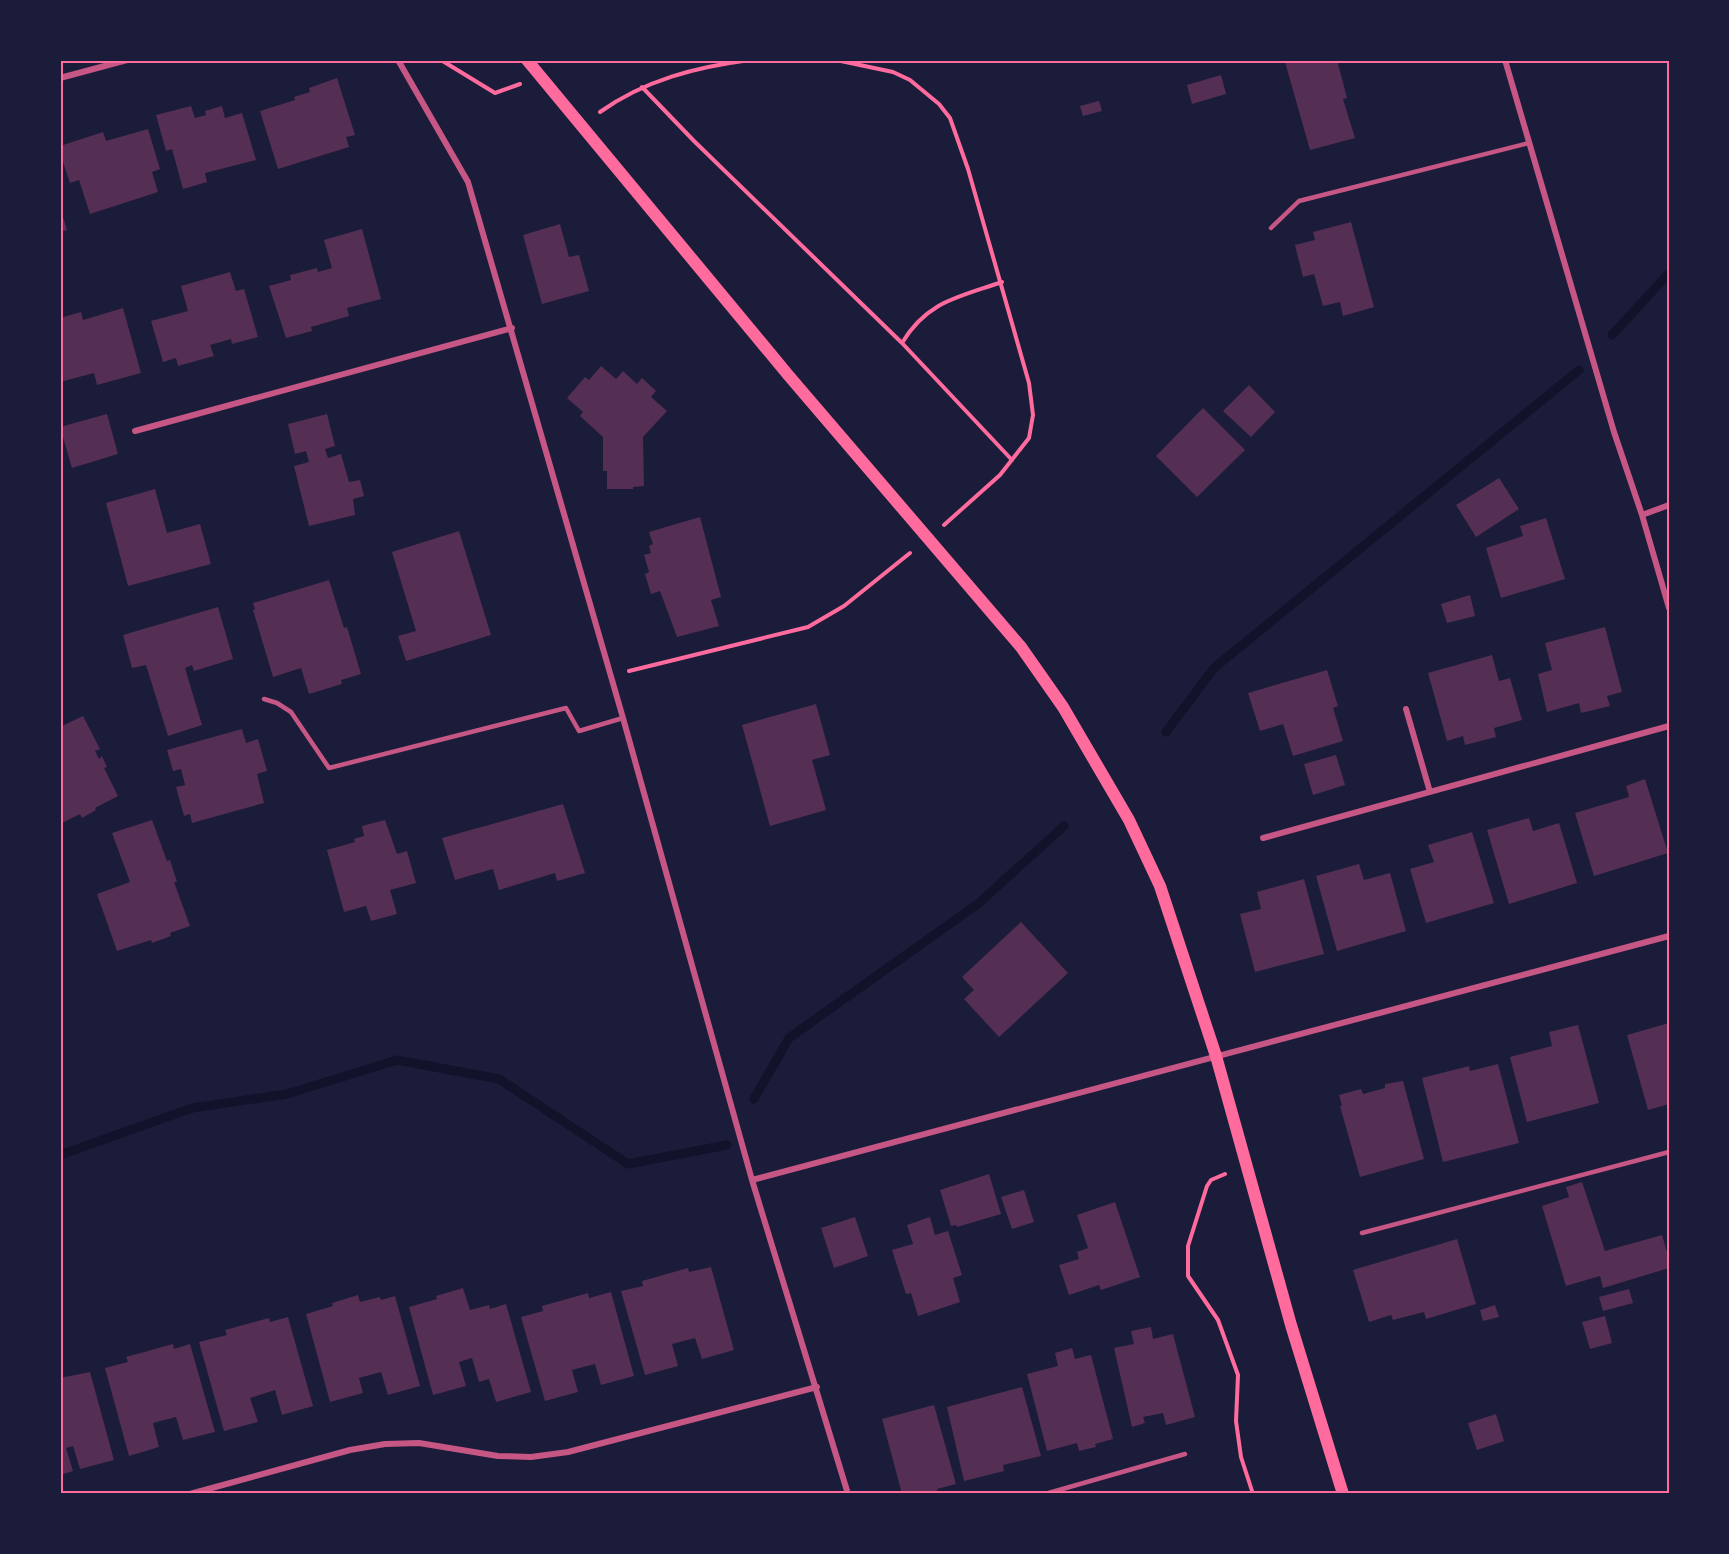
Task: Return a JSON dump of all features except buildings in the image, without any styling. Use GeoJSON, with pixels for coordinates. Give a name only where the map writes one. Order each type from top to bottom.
{"type":"FeatureCollection","features":[{"type":"Feature","properties":{"kind":"main road"},"geometry":{"type":"LineString","coordinates":[[527,60],[781,367],[1006,630],[1063,707],[1129,820],[1160,886],[1216,1056],[1291,1325],[1343,1494]]}},
{"type":"Feature","properties":{"kind":"street"},"geometry":{"type":"LineString","coordinates":[[60,78],[127,60]]}},
{"type":"Feature","properties":{"kind":"street"},"geometry":{"type":"LineString","coordinates":[[398,60],[468,182],[611,675],[752,1180],[848,1494]]}},
{"type":"Feature","properties":{"kind":"street"},"geometry":{"type":"LineString","coordinates":[[1505,60],[1614,432],[1642,515],[1669,608]]}},
{"type":"Feature","properties":{"kind":"street"},"geometry":{"type":"LineString","coordinates":[[135,431],[512,328]]}},
{"type":"Feature","properties":{"kind":"street"},"geometry":{"type":"LineString","coordinates":[[1642,515],[1669,504]]}},
{"type":"Feature","properties":{"kind":"street"},"geometry":{"type":"LineString","coordinates":[[1406,710],[1430,792]]}},
{"type":"Feature","properties":{"kind":"street"},"geometry":{"type":"LineString","coordinates":[[1263,838],[1669,726]]}},
{"type":"Feature","properties":{"kind":"street"},"geometry":{"type":"LineString","coordinates":[[752,1180],[1669,936]]}},
{"type":"Feature","properties":{"kind":"street"},"geometry":{"type":"LineString","coordinates":[[190,1494],[350,1450],[385,1444],[418,1443],[498,1456],[531,1457],[568,1452],[817,1387]]}},
{"type":"Feature","properties":{"kind":"lane"},"geometry":{"type":"LineString","coordinates":[[1271,228],[1299,201],[1529,143]]}},
{"type":"Feature","properties":{"kind":"lane"},"geometry":{"type":"LineString","coordinates":[[264,699],[291,712],[329,768],[566,708],[579,731],[623,718]]}},
{"type":"Feature","properties":{"kind":"lane"},"geometry":{"type":"LineString","coordinates":[[1362,1233],[1669,1152]]}},
{"type":"Feature","properties":{"kind":"lane"},"geometry":{"type":"LineString","coordinates":[[1045,1494],[1185,1454]]}},
{"type":"Feature","properties":{"kind":"path"},"geometry":{"type":"LineString","coordinates":[[441,60],[495,93],[540,77]]}},
{"type":"Feature","properties":{"kind":"path"},"geometry":{"type":"LineString","coordinates":[[581,126],[642,87],[696,69],[750,60]]}},
{"type":"Feature","properties":{"kind":"path"},"geometry":{"type":"LineString","coordinates":[[836,60],[893,72],[910,80],[933,98],[950,118],[966,161],[1029,383],[1033,415],[1029,438],[1000,475]]}},
{"type":"Feature","properties":{"kind":"path"},"geometry":{"type":"LineString","coordinates":[[642,87],[694,141],[806,247],[902,343],[1012,460]]}},
{"type":"Feature","properties":{"kind":"path"},"geometry":{"type":"LineString","coordinates":[[902,343],[912,327],[926,314],[947,301],[1002,282]]}},
{"type":"Feature","properties":{"kind":"path"},"geometry":{"type":"LineString","coordinates":[[611,675],[792,632],[830,616]]}},
{"type":"Feature","properties":{"kind":"path"},"geometry":{"type":"LineString","coordinates":[[1245,1165],[1211,1180],[1207,1186],[1188,1246],[1186,1265],[1188,1276],[1218,1320],[1238,1375],[1236,1421],[1239,1445],[1253,1494]]}},
{"type":"Feature","properties":{"kind":"waterway"},"geometry":{"type":"LineString","coordinates":[[1612,335],[1669,273]]}},
{"type":"Feature","properties":{"kind":"waterway"},"geometry":{"type":"LineString","coordinates":[[1166,732],[1214,668],[1579,370]]}},
{"type":"Feature","properties":{"kind":"waterway"},"geometry":{"type":"LineString","coordinates":[[754,1099],[789,1038],[979,903],[1064,826]]}},
{"type":"Feature","properties":{"kind":"waterway"},"geometry":{"type":"LineString","coordinates":[[60,1155],[192,1108],[287,1094],[397,1060],[499,1079],[628,1164],[727,1145]]}}]}
